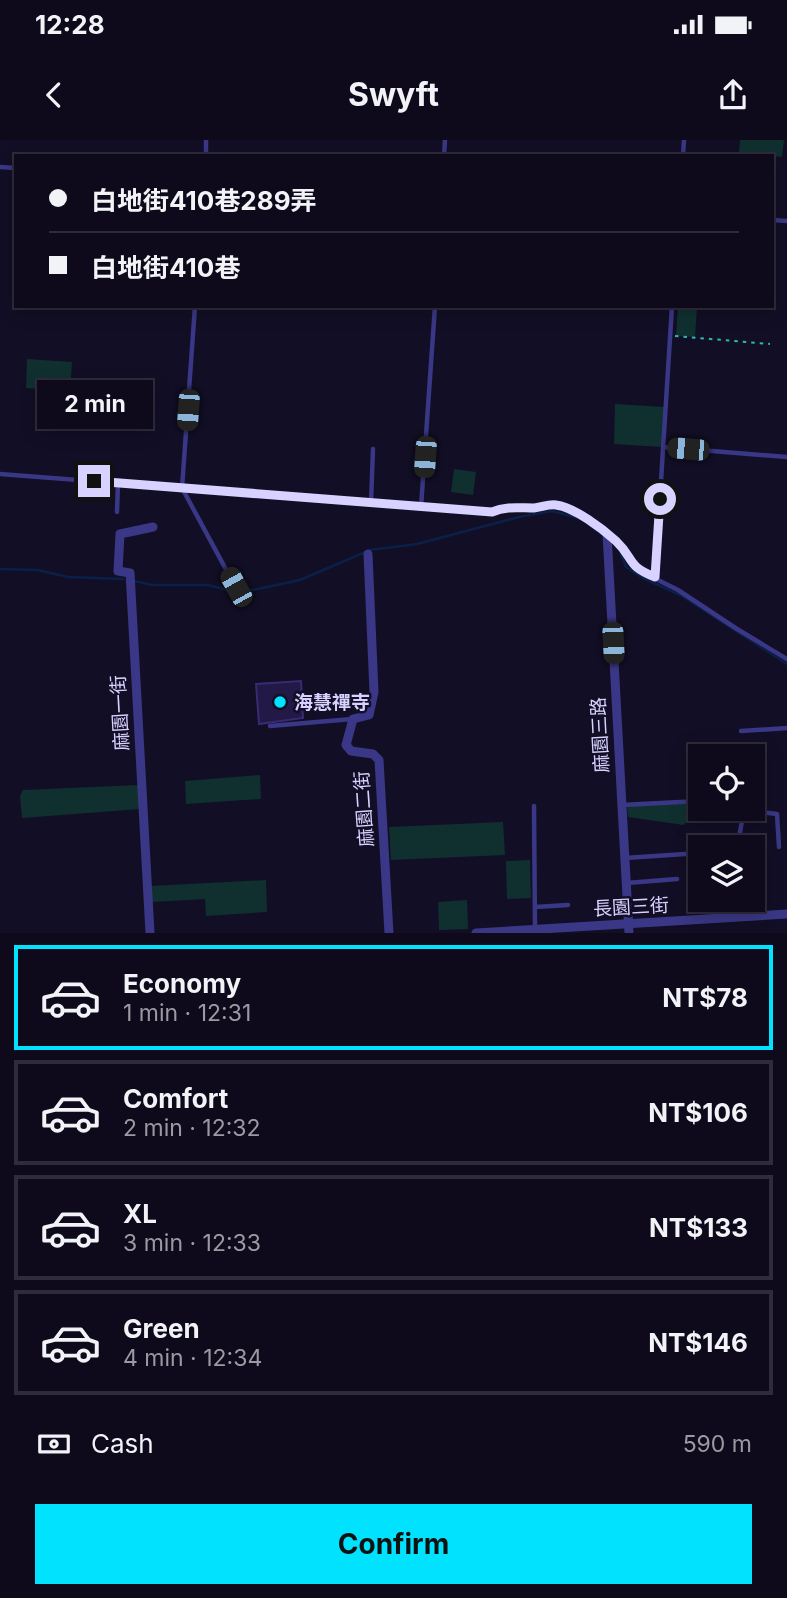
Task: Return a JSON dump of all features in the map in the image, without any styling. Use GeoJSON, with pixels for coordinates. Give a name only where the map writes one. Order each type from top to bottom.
{"type":"FeatureCollection","features":[{"type":"Feature","properties":{"kind":"street","name":"麻園一街"},"geometry":{"type":"LineString","coordinates":[[150,933],[130,573],[118,571],[120,534],[153,527]]}},
{"type":"Feature","properties":{"kind":"street","name":"麻園三路"},"geometry":{"type":"LineString","coordinates":[[607,534],[629,929]]}},
{"type":"Feature","properties":{"kind":"street"},"geometry":{"type":"LineString","coordinates":[[353,719],[369,715],[374,692],[368,554]]}},
{"type":"Feature","properties":{"kind":"street","name":"麻園二街"},"geometry":{"type":"LineString","coordinates":[[353,719],[346,745],[349,749],[373,754],[379,760],[389,933]]}},
{"type":"Feature","properties":{"kind":"street","name":"長園三街"},"geometry":{"type":"LineString","coordinates":[[477,933],[629,929],[787,914]]}},
{"type":"Feature","properties":{"kind":"lane"},"geometry":{"type":"LineString","coordinates":[[195,308],[182,488],[236,587]]}},
{"type":"Feature","properties":{"kind":"lane"},"geometry":{"type":"LineString","coordinates":[[421,507],[435,308]]}},
{"type":"Feature","properties":{"kind":"lane"},"geometry":{"type":"LineString","coordinates":[[655,577],[672,308]]}},
{"type":"Feature","properties":{"kind":"lane"},"geometry":{"type":"LineString","coordinates":[[663,447],[787,457]]}},
{"type":"Feature","properties":{"kind":"lane"},"geometry":{"type":"LineString","coordinates":[[371,503],[373,449]]}},
{"type":"Feature","properties":{"kind":"lane"},"geometry":{"type":"LineString","coordinates":[[0,474],[492,512],[504,507],[538,508],[557,505],[571,509],[616,541],[630,562],[640,571],[655,577],[787,659]]}},
{"type":"Feature","properties":{"kind":"lane"},"geometry":{"type":"LineString","coordinates":[[117,512],[118,483]]}},
{"type":"Feature","properties":{"kind":"lane"},"geometry":{"type":"LineString","coordinates":[[270,726],[353,719]]}},
{"type":"Feature","properties":{"kind":"lane"},"geometry":{"type":"LineString","coordinates":[[741,731],[787,728]]}},
{"type":"Feature","properties":{"kind":"lane"},"geometry":{"type":"LineString","coordinates":[[621,805],[688,802]]}},
{"type":"Feature","properties":{"kind":"lane"},"geometry":{"type":"LineString","coordinates":[[534,806],[535,930]]}},
{"type":"Feature","properties":{"kind":"lane"},"geometry":{"type":"LineString","coordinates":[[765,813],[777,814],[779,847]]}},
{"type":"Feature","properties":{"kind":"lane"},"geometry":{"type":"LineString","coordinates":[[624,858],[688,854]]}},
{"type":"Feature","properties":{"kind":"lane"},"geometry":{"type":"LineString","coordinates":[[626,883],[677,879]]}},
{"type":"Feature","properties":{"kind":"lane"},"geometry":{"type":"LineString","coordinates":[[535,907],[568,905]]}},
{"type":"Feature","properties":{"kind":"path"},"geometry":{"type":"LineString","coordinates":[[670,336],[770,344]]}},
{"type":"Feature","properties":{"kind":"green space"},"geometry":{"type":"Polygon","coordinates":[[[740,140],[784,140],[782,157],[739,152],[740,140]]]}},
{"type":"Feature","properties":{"kind":"green space"},"geometry":{"type":"Polygon","coordinates":[[[678,308],[697,308],[695,337],[676,336],[678,308]]]}},
{"type":"Feature","properties":{"kind":"green space"},"geometry":{"type":"Polygon","coordinates":[[[27,359],[72,362],[70,391],[26,388],[27,359]]]}},
{"type":"Feature","properties":{"kind":"green space"},"geometry":{"type":"Polygon","coordinates":[[[615,404],[665,407],[662,447],[614,444],[615,404]]]}},
{"type":"Feature","properties":{"kind":"green space"},"geometry":{"type":"Polygon","coordinates":[[[454,469],[476,472],[473,495],[451,492],[454,469]]]}},
{"type":"Feature","properties":{"kind":"green space"},"geometry":{"type":"Polygon","coordinates":[[[260,775],[261,799],[186,804],[185,781],[260,775]]]}},
{"type":"Feature","properties":{"kind":"green space"},"geometry":{"type":"Polygon","coordinates":[[[139,785],[140,809],[22,818],[20,796],[23,790],[139,785]]]}},
{"type":"Feature","properties":{"kind":"green space"},"geometry":{"type":"Polygon","coordinates":[[[688,802],[688,819],[684,825],[628,817],[627,806],[688,802]]]}},
{"type":"Feature","properties":{"kind":"green space"},"geometry":{"type":"Polygon","coordinates":[[[503,822],[505,855],[391,860],[389,827],[503,822]]]}},
{"type":"Feature","properties":{"kind":"green space"},"geometry":{"type":"Polygon","coordinates":[[[530,860],[531,898],[507,899],[506,861],[530,860]]]}},
{"type":"Feature","properties":{"kind":"green space"},"geometry":{"type":"Polygon","coordinates":[[[266,880],[267,912],[206,916],[205,899],[152,902],[151,886],[266,880]]]}},
{"type":"Feature","properties":{"kind":"green space"},"geometry":{"type":"Polygon","coordinates":[[[467,900],[468,929],[439,930],[438,902],[467,900]]]}},
{"type":"Feature","properties":{"kind":"building","name":"海慧禪寺"},"geometry":{"type":"Polygon","coordinates":[[[301,681],[303,718],[259,724],[256,684],[301,681]]]}},
{"type":"Feature","properties":{"kind":"waterway"},"geometry":{"type":"LineString","coordinates":[[134,581],[152,585],[208,585],[235,592],[258,589],[300,580],[370,550],[417,544],[519,517],[552,511],[582,519]]}},
{"type":"Feature","properties":{"kind":"waterway"},"geometry":{"type":"LineString","coordinates":[[590,525],[601,534]]}},
{"type":"Feature","properties":{"kind":"waterway"},"geometry":{"type":"LineString","coordinates":[[619,549],[626,567],[682,596],[787,664]]}},
{"type":"Feature","properties":{"kind":"waterway"},"geometry":{"type":"LineString","coordinates":[[0,569],[38,570],[68,577],[123,579]]}},
{"type":"Feature","properties":{"kind":"place","name":"海慧禪寺"},"geometry":{"type":"Point","coordinates":[280,702]}},
{"type":"Feature","properties":{"kind":"route"},"geometry":{"type":"LineString","coordinates":[[94,481],[492,512],[504,507],[538,508],[557,505],[571,509],[607,534],[640,571],[655,577],[660,499]]}}]}
